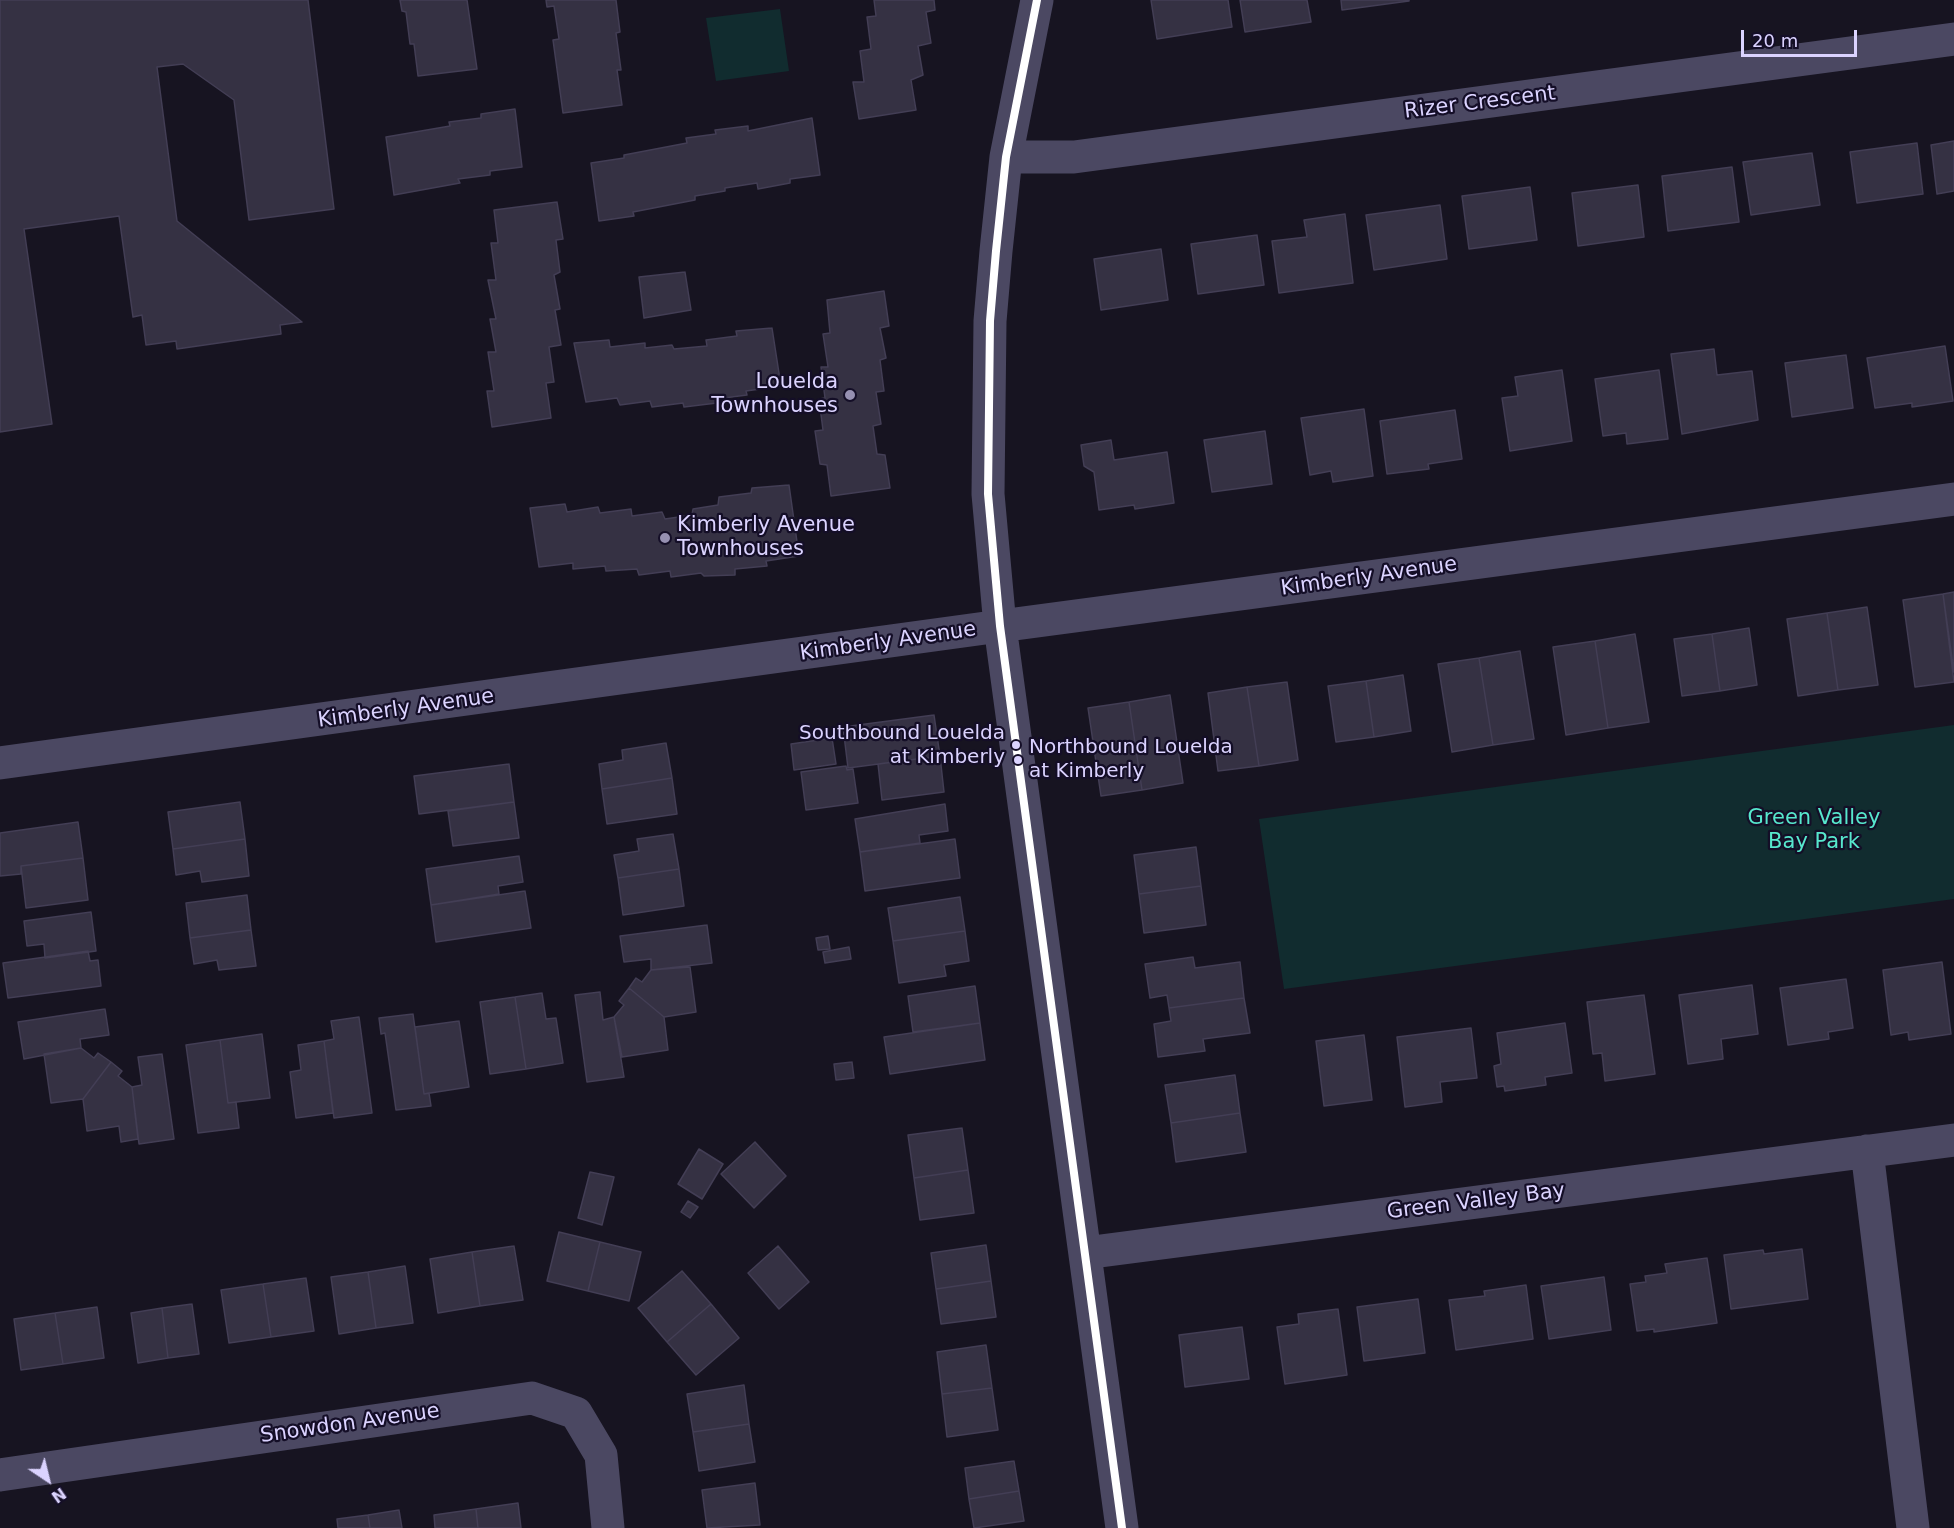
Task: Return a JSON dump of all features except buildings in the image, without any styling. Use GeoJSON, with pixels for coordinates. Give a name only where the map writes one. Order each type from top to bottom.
{"type":"FeatureCollection","features":[{"type":"Feature","properties":{"kind":"street"},"geometry":{"type":"LineString","coordinates":[[1037,0],[1006,157],[990,321],[988,494],[1000,626],[1122,1528]]}},
{"type":"Feature","properties":{"kind":"street","name":"Rizer Crescent"},"geometry":{"type":"LineString","coordinates":[[1006,157],[1074,157],[1954,39]]}},
{"type":"Feature","properties":{"kind":"street","name":"Kimberly Avenue"},"geometry":{"type":"LineString","coordinates":[[0,764],[1000,626],[1954,500]]}},
{"type":"Feature","properties":{"kind":"street","name":"Green Valley Bay"},"geometry":{"type":"LineString","coordinates":[[1085,1253],[1954,1140]]}},
{"type":"Feature","properties":{"kind":"street"},"geometry":{"type":"LineString","coordinates":[[1867,1151],[1912,1528]]}},
{"type":"Feature","properties":{"kind":"street","name":"Snowdon Avenue"},"geometry":{"type":"LineString","coordinates":[[0,1475],[532,1398],[576,1413],[601,1455],[608,1528]]}},
{"type":"Feature","properties":{"kind":"green space"},"geometry":{"type":"Polygon","coordinates":[[[780,9],[789,71],[716,81],[706,18],[780,9]]]}},
{"type":"Feature","properties":{"kind":"green space","name":"Green Valley Bay Park"},"geometry":{"type":"Polygon","coordinates":[[[1954,725],[1954,899],[1284,989],[1259,819],[1954,725]]]}},
{"type":"Feature","properties":{"kind":"transit line"},"geometry":{"type":"LineString","coordinates":[[1037,0],[1006,157],[996,251],[990,321],[988,494],[1000,626],[1122,1528]]}},
{"type":"Feature","properties":{"kind":"place","name":"Louelda Townhouses"},"geometry":{"type":"Point","coordinates":[850,395]}},
{"type":"Feature","properties":{"kind":"place","name":"Kimberly Avenue Townhouses"},"geometry":{"type":"Point","coordinates":[665,538]}},
{"type":"Feature","properties":{"kind":"place","name":"Southbound Louelda at Kimberly"},"geometry":{"type":"Point","coordinates":[1016,745]}},
{"type":"Feature","properties":{"kind":"place","name":"Northbound Louelda at Kimberly"},"geometry":{"type":"Point","coordinates":[1018,760]}}]}
